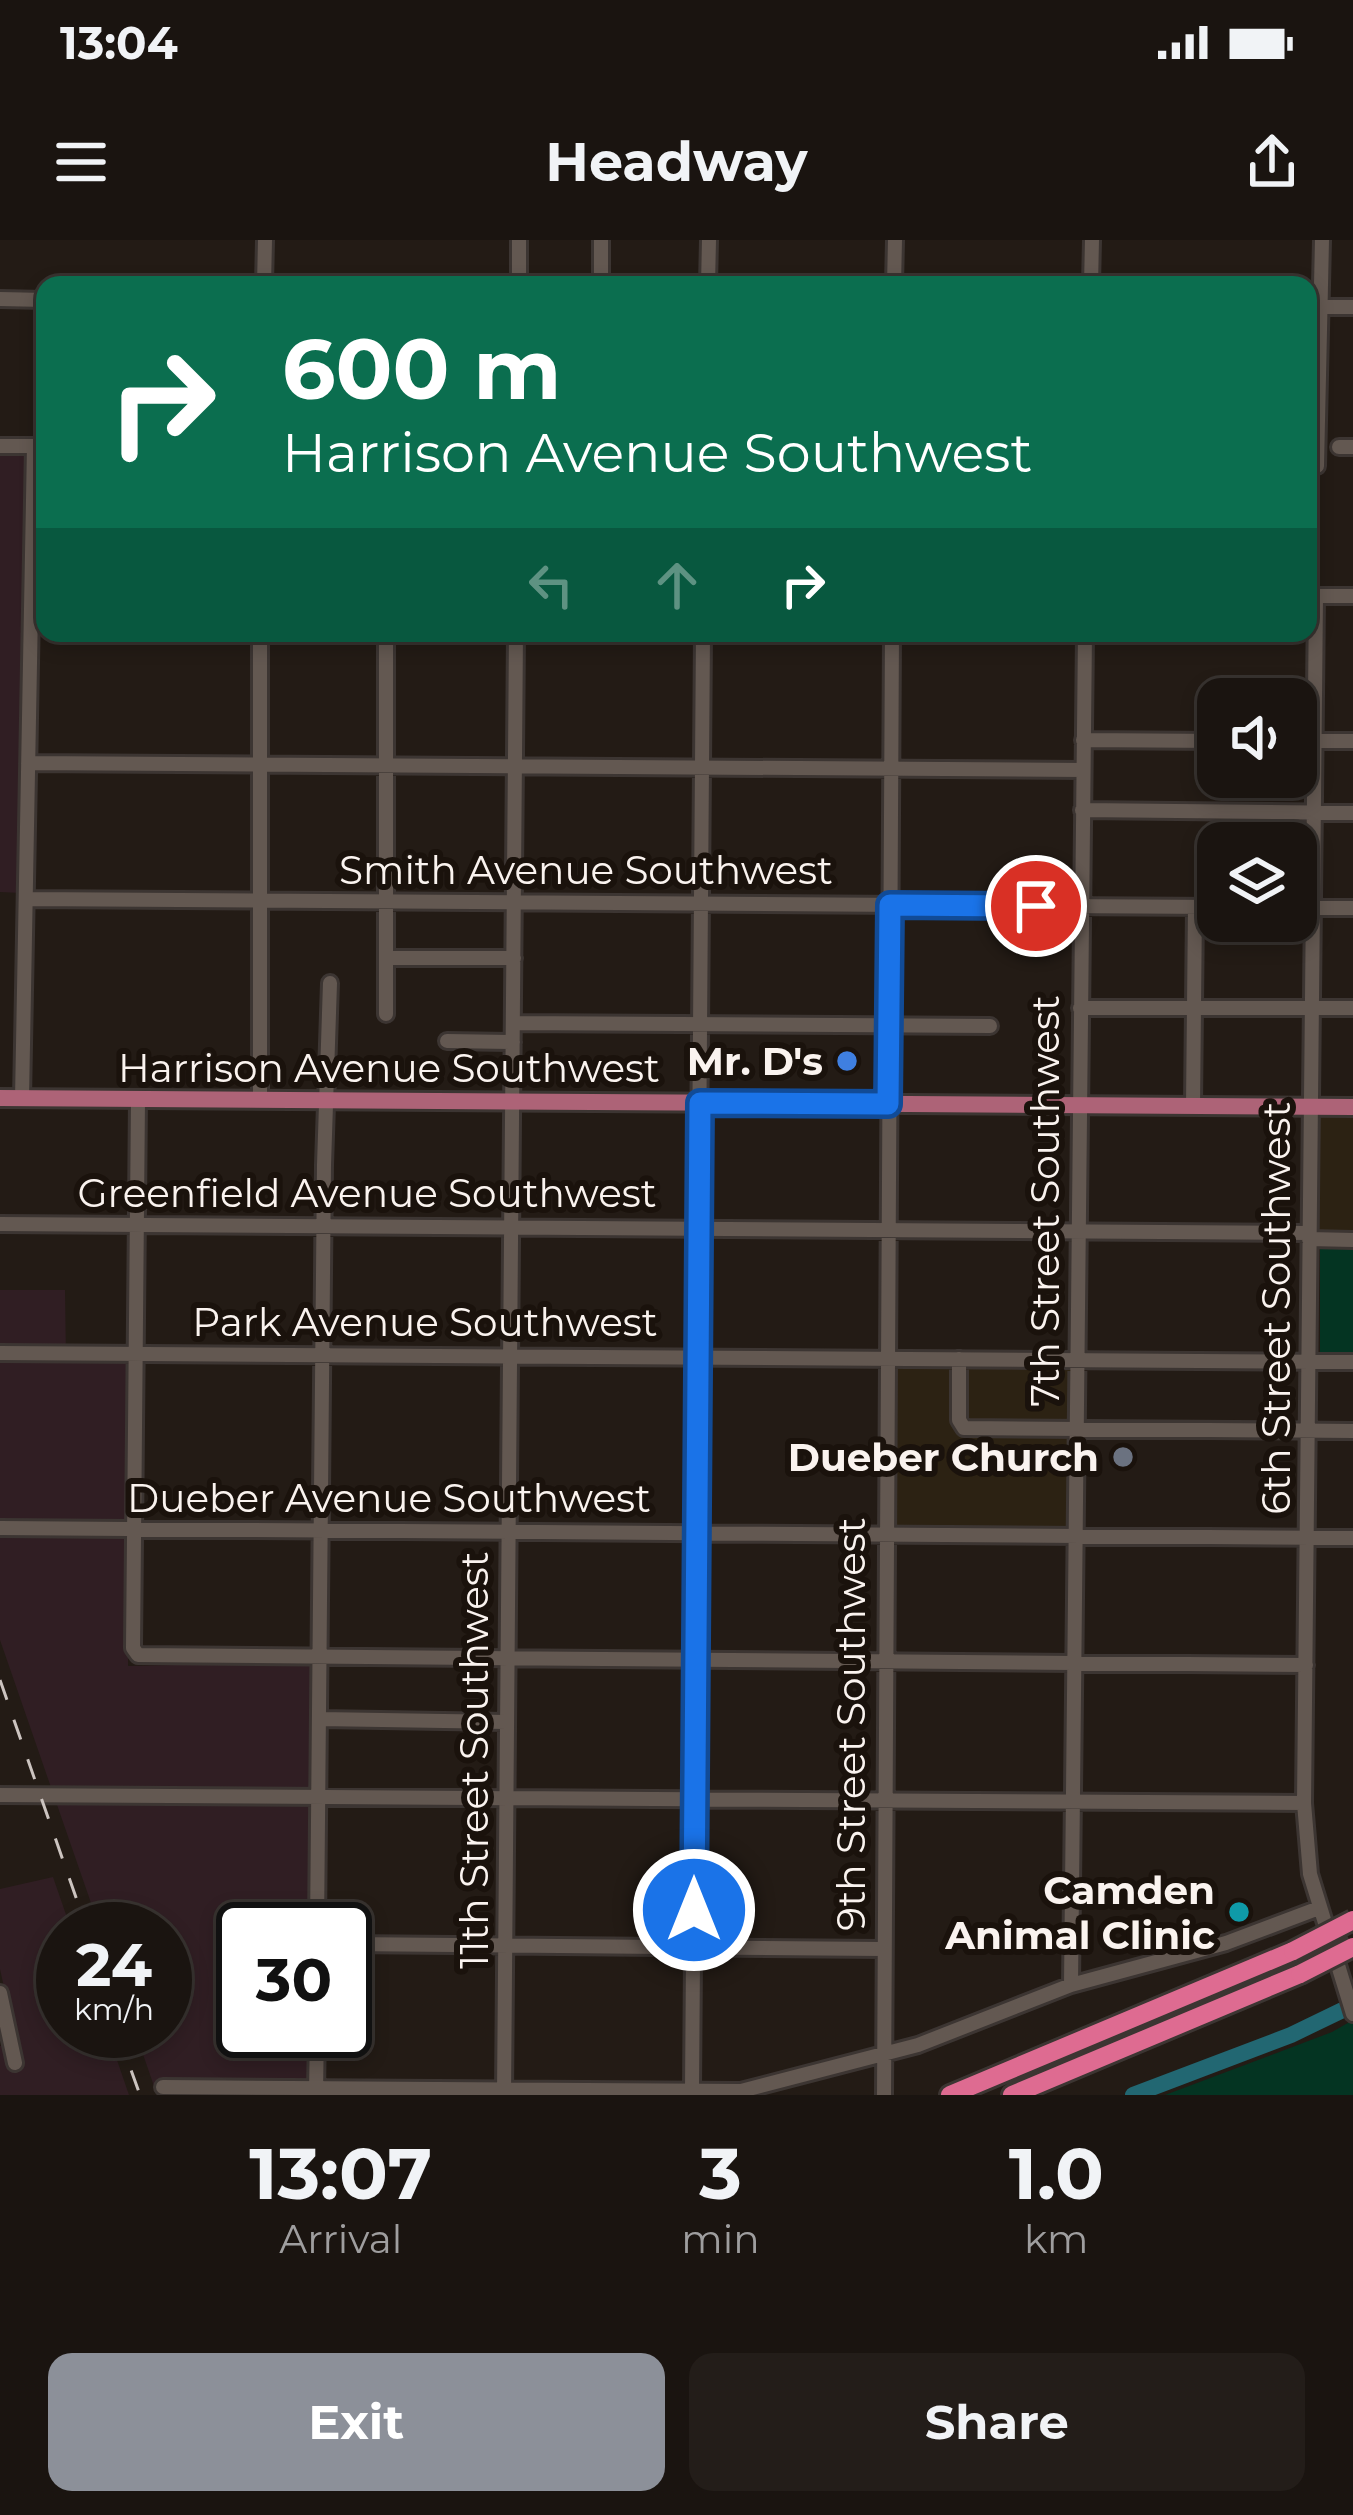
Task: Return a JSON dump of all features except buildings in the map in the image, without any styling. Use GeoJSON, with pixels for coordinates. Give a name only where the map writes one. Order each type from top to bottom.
{"type":"FeatureCollection","features":[{"type":"Feature","properties":{"kind":"highway"},"geometry":{"type":"LineString","coordinates":[[950,2095],[1293,1951],[1353,1920]]}},
{"type":"Feature","properties":{"kind":"highway"},"geometry":{"type":"LineString","coordinates":[[1301,1979],[1353,1947]]}},
{"type":"Feature","properties":{"kind":"highway"},"geometry":{"type":"LineString","coordinates":[[1012,2095],[1353,1959]]}},
{"type":"Feature","properties":{"kind":"main road","name":"Harrison Avenue Southwest"},"geometry":{"type":"LineString","coordinates":[[0,1099],[1353,1107]]}},
{"type":"Feature","properties":{"kind":"street"},"geometry":{"type":"LineString","coordinates":[[264,276],[265,240]]}},
{"type":"Feature","properties":{"kind":"street"},"geometry":{"type":"LineString","coordinates":[[519,240],[519,276]]}},
{"type":"Feature","properties":{"kind":"street"},"geometry":{"type":"LineString","coordinates":[[601,240],[601,276]]}},
{"type":"Feature","properties":{"kind":"street"},"geometry":{"type":"LineString","coordinates":[[708,276],[709,240]]}},
{"type":"Feature","properties":{"kind":"street"},"geometry":{"type":"LineString","coordinates":[[894,276],[895,240]]}},
{"type":"Feature","properties":{"kind":"street"},"geometry":{"type":"LineString","coordinates":[[1091,276],[1092,240]]}},
{"type":"Feature","properties":{"kind":"street"},"geometry":{"type":"LineString","coordinates":[[1317,288],[1322,240]]}},
{"type":"Feature","properties":{"kind":"street"},"geometry":{"type":"LineString","coordinates":[[0,299],[36,300]]}},
{"type":"Feature","properties":{"kind":"street"},"geometry":{"type":"LineString","coordinates":[[1317,307],[1353,307]]}},
{"type":"Feature","properties":{"kind":"street"},"geometry":{"type":"LineString","coordinates":[[1317,320],[1336,447],[1317,472]]}},
{"type":"Feature","properties":{"kind":"street"},"geometry":{"type":"LineString","coordinates":[[0,446],[36,446]]}},
{"type":"Feature","properties":{"kind":"street"},"geometry":{"type":"LineString","coordinates":[[1317,596],[1353,596]]}},
{"type":"Feature","properties":{"kind":"street"},"geometry":{"type":"LineString","coordinates":[[22,1099],[28,763],[36,623]]}},
{"type":"Feature","properties":{"kind":"street"},"geometry":{"type":"LineString","coordinates":[[260,642],[260,1100]]}},
{"type":"Feature","properties":{"kind":"street"},"geometry":{"type":"LineString","coordinates":[[386,642],[386,1014]]}},
{"type":"Feature","properties":{"kind":"street","name":"11th Street Southwest"},"geometry":{"type":"LineString","coordinates":[[504,2092],[516,642]]}},
{"type":"Feature","properties":{"kind":"street"},"geometry":{"type":"LineString","coordinates":[[692,2091],[703,642]]}},
{"type":"Feature","properties":{"kind":"street","name":"9th Street Southwest"},"geometry":{"type":"LineString","coordinates":[[884,2095],[892,642]]}},
{"type":"Feature","properties":{"kind":"street","name":"7th Street Southwest"},"geometry":{"type":"LineString","coordinates":[[1071,1985],[1085,642]]}},
{"type":"Feature","properties":{"kind":"street","name":"6th Street Southwest"},"geometry":{"type":"LineString","coordinates":[[1313,642],[1314,678]]}},
{"type":"Feature","properties":{"kind":"street"},"geometry":{"type":"LineString","coordinates":[[1083,740],[1197,741]]}},
{"type":"Feature","properties":{"kind":"street"},"geometry":{"type":"LineString","coordinates":[[1317,741],[1353,742]]}},
{"type":"Feature","properties":{"kind":"street"},"geometry":{"type":"LineString","coordinates":[[28,763],[1083,770]]}},
{"type":"Feature","properties":{"kind":"street","name":"6th Street Southwest"},"geometry":{"type":"LineString","coordinates":[[1313,822],[1314,798]]}},
{"type":"Feature","properties":{"kind":"street"},"geometry":{"type":"LineString","coordinates":[[1082,810],[1353,813]]}},
{"type":"Feature","properties":{"kind":"street","name":"Smith Avenue Southwest"},"geometry":{"type":"LineString","coordinates":[[26,899],[1195,907]]}},
{"type":"Feature","properties":{"kind":"street"},"geometry":{"type":"LineString","coordinates":[[1193,1106],[1195,907]]}},
{"type":"Feature","properties":{"kind":"street"},"geometry":{"type":"LineString","coordinates":[[1317,908],[1353,908]]}},
{"type":"Feature","properties":{"kind":"street","name":"6th Street Southwest"},"geometry":{"type":"LineString","coordinates":[[1306,942],[1311,1008],[1306,1852],[1353,2014]]}},
{"type":"Feature","properties":{"kind":"street"},"geometry":{"type":"LineString","coordinates":[[386,958],[514,958]]}},
{"type":"Feature","properties":{"kind":"street"},"geometry":{"type":"LineString","coordinates":[[317,1902],[323,1226],[330,982]]}},
{"type":"Feature","properties":{"kind":"street"},"geometry":{"type":"LineString","coordinates":[[1080,1008],[1353,1008]]}},
{"type":"Feature","properties":{"kind":"street"},"geometry":{"type":"LineString","coordinates":[[513,1023],[990,1026]]}},
{"type":"Feature","properties":{"kind":"street"},"geometry":{"type":"LineString","coordinates":[[448,1041],[513,1042]]}},
{"type":"Feature","properties":{"kind":"street"},"geometry":{"type":"LineString","coordinates":[[138,1099],[134,1529],[134,1648],[138,1655],[1306,1665]]}},
{"type":"Feature","properties":{"kind":"street","name":"Greenfield Avenue Southwest"},"geometry":{"type":"LineString","coordinates":[[0,1224],[1077,1232],[1353,1240]]}},
{"type":"Feature","properties":{"kind":"street","name":"Park Avenue Southwest"},"geometry":{"type":"LineString","coordinates":[[0,1353],[1353,1362]]}},
{"type":"Feature","properties":{"kind":"street"},"geometry":{"type":"LineString","coordinates":[[959,1359],[962,1427],[1353,1431]]}},
{"type":"Feature","properties":{"kind":"street","name":"Dueber Avenue Southwest"},"geometry":{"type":"LineString","coordinates":[[0,1528],[1353,1538]]}},
{"type":"Feature","properties":{"kind":"street"},"geometry":{"type":"LineString","coordinates":[[320,1719],[506,1721]]}},
{"type":"Feature","properties":{"kind":"street"},"geometry":{"type":"LineString","coordinates":[[0,1795],[1304,1803]]}},
{"type":"Feature","properties":{"kind":"street"},"geometry":{"type":"LineString","coordinates":[[164,2087],[741,2091],[918,2045],[1071,1985],[1226,1942],[1319,1908]]}},
{"type":"Feature","properties":{"kind":"street"},"geometry":{"type":"LineString","coordinates":[[372,1944],[883,1949]]}},
{"type":"Feature","properties":{"kind":"street"},"geometry":{"type":"LineString","coordinates":[[0,1993],[15,2063]]}},
{"type":"Feature","properties":{"kind":"street"},"geometry":{"type":"LineString","coordinates":[[316,2091],[317,2058]]}},
{"type":"Feature","properties":{"kind":"shaded area"},"geometry":{"type":"Polygon","coordinates":[[[0,452],[28,452],[21,893],[0,892],[0,452]]]}},
{"type":"Feature","properties":{"kind":"shaded area"},"geometry":{"type":"Polygon","coordinates":[[[1320,1113],[1353,1114],[1353,1233],[1319,1233],[1320,1113]]]}},
{"type":"Feature","properties":{"kind":"shaded area"},"geometry":{"type":"Polygon","coordinates":[[[0,1290],[65,1290],[66,1358],[132,1357],[128,1666],[316,1662],[314,1902],[216,1902],[216,2058],[313,2058],[313,2094],[374,2095],[157,2095],[144,2058],[192,2058],[192,1902],[91,1902],[0,1640],[0,1290]]]}},
{"type":"Feature","properties":{"kind":"shaded area"},"geometry":{"type":"Polygon","coordinates":[[[896,1365],[1071,1366],[1070,1527],[895,1526],[896,1365]]]}},
{"type":"Feature","properties":{"kind":"shaded area"},"geometry":{"type":"Polygon","coordinates":[[[53,1877],[62,1902],[36,1902],[36,2058],[116,2058],[129,2095],[0,2095],[0,2046],[16,2042],[0,1969],[0,1889],[53,1877]]]}},
{"type":"Feature","properties":{"kind":"green space"},"geometry":{"type":"Polygon","coordinates":[[[1320,1247],[1353,1247],[1353,1357],[1320,1357],[1320,1247]]]}},
{"type":"Feature","properties":{"kind":"green space"},"geometry":{"type":"Polygon","coordinates":[[[1353,2020],[1353,2095],[1165,2095],[1332,2032],[1353,2020]]]}},
{"type":"Feature","properties":{"kind":"waterway"},"geometry":{"type":"LineString","coordinates":[[1133,2095],[1291,2035],[1353,2005]]}},
{"type":"Feature","properties":{"kind":"railway"},"geometry":{"type":"LineString","coordinates":[[0,1680],[78,1902]]}},
{"type":"Feature","properties":{"kind":"railway"},"geometry":{"type":"LineString","coordinates":[[127,2058],[140,2095]]}},
{"type":"Feature","properties":{"kind":"place","name":"Mr. D's"},"geometry":{"type":"Point","coordinates":[847,1061]}},
{"type":"Feature","properties":{"kind":"place","name":"Dueber Church"},"geometry":{"type":"Point","coordinates":[1123,1457]}},
{"type":"Feature","properties":{"kind":"place","name":"Camden Animal Clinic"},"geometry":{"type":"Point","coordinates":[1239,1912]}},
{"type":"Feature","properties":{"kind":"route"},"geometry":{"type":"LineString","coordinates":[[694,1910],[700,1103],[888,1104],[890,905],[1036,906]]}}]}
